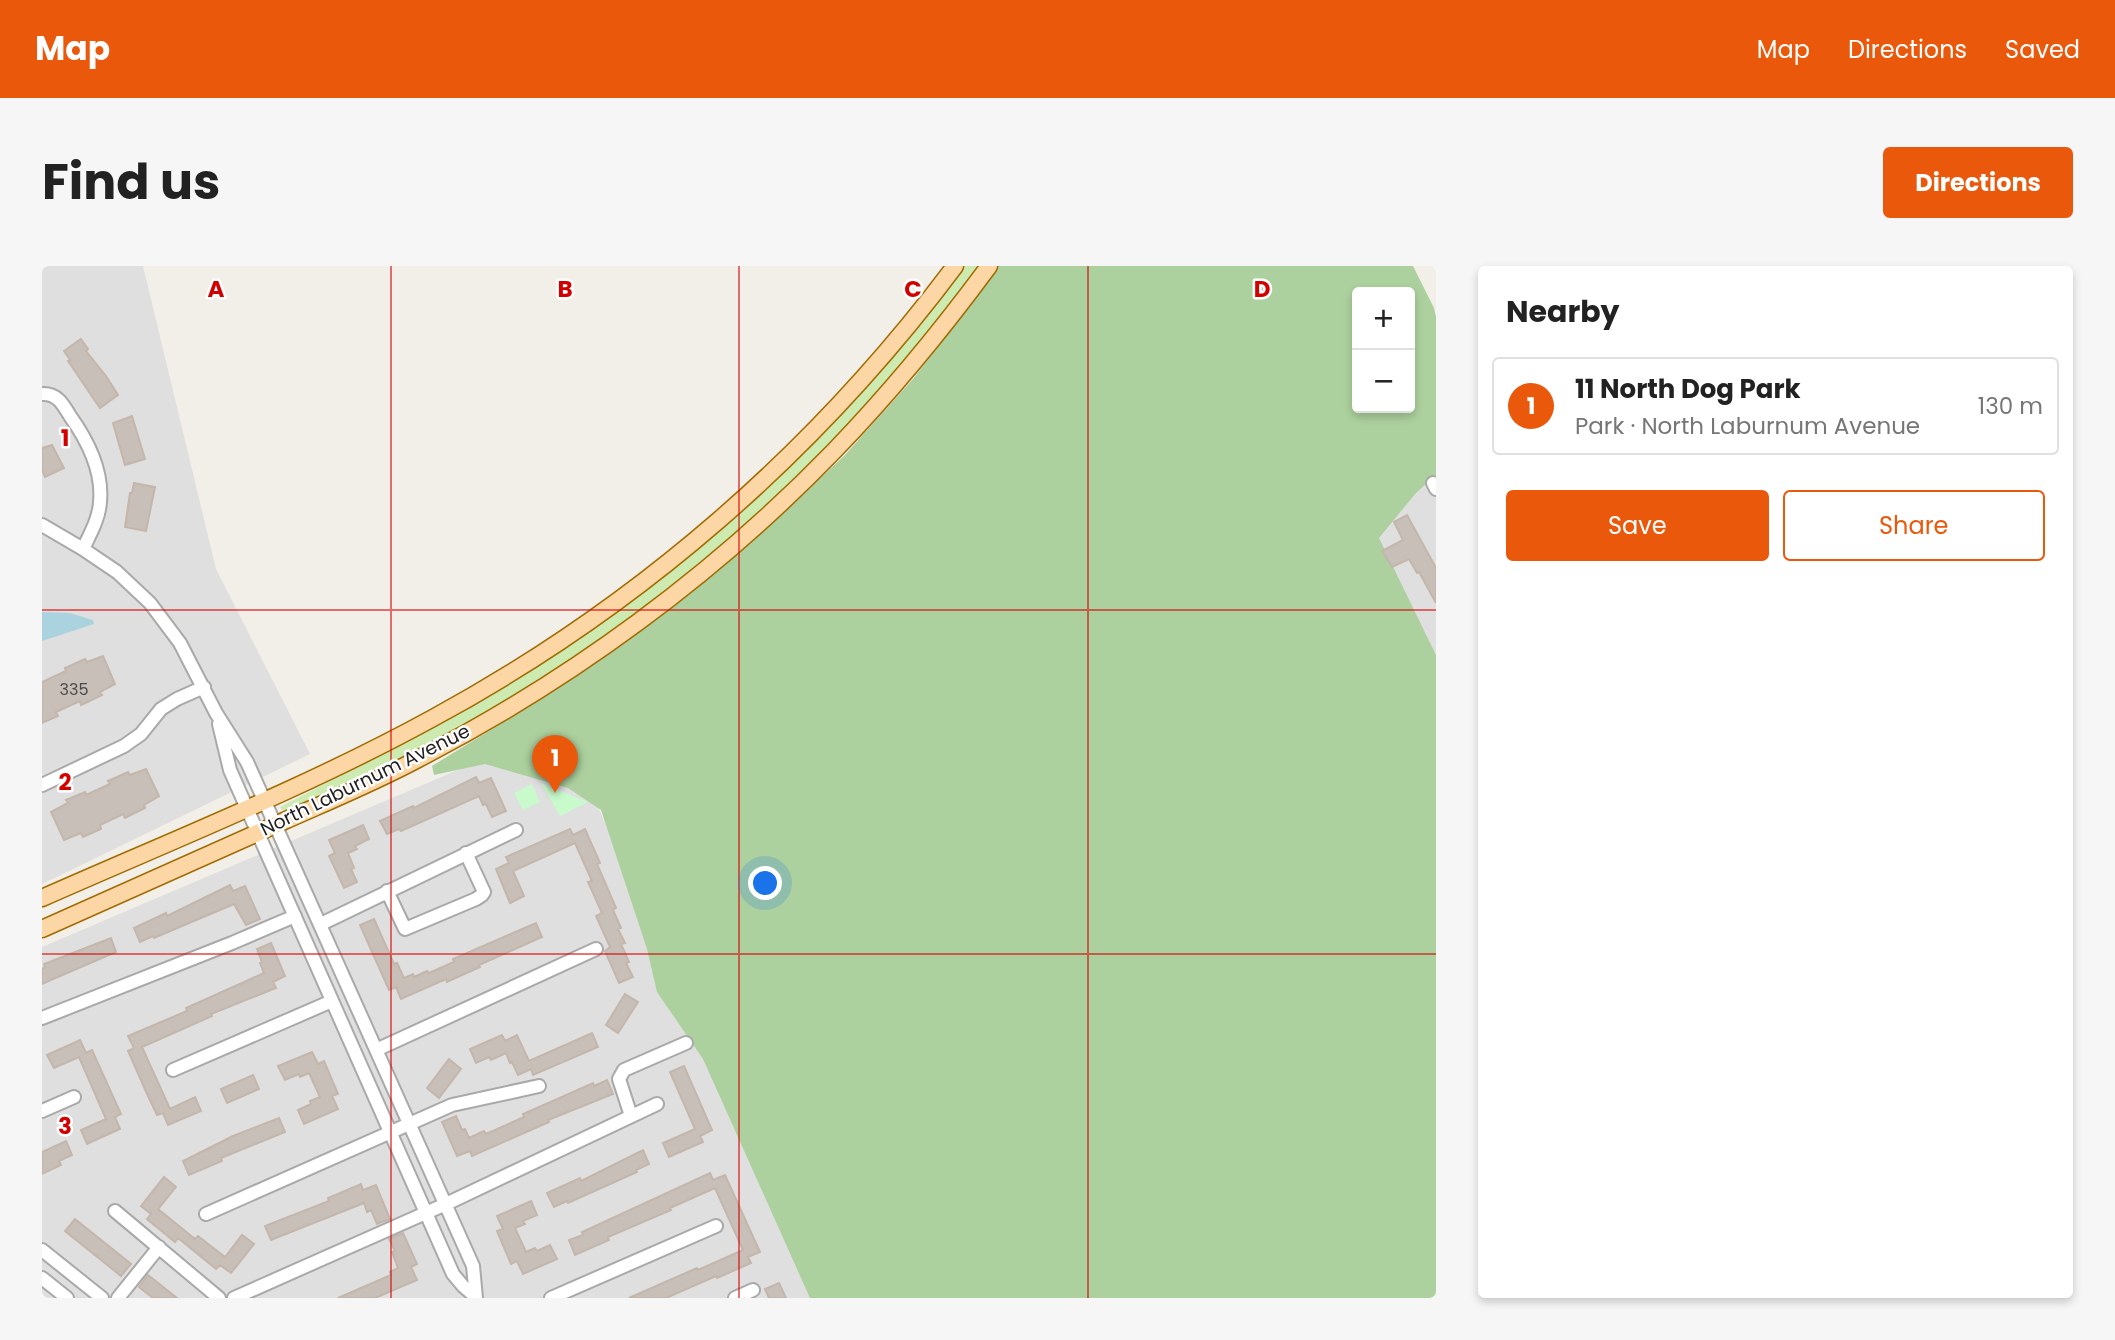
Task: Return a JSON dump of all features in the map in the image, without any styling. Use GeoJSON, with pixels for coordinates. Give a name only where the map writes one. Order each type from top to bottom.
{"type":"FeatureCollection","features":[{"type":"Feature","properties":{"kind":"main road","name":"North Laburnum Avenue"},"geometry":{"type":"LineString","coordinates":[[42,898],[247,808],[385,743],[473,696],[548,650],[643,583],[737,506],[811,436],[881,359],[955,266]]}},
{"type":"Feature","properties":{"kind":"main road","name":"North Laburnum Avenue"},"geometry":{"type":"LineString","coordinates":[[42,929],[419,758],[508,708],[616,638],[730,548],[834,452],[912,365],[989,266]]}},
{"type":"Feature","properties":{"kind":"street"},"geometry":{"type":"LineString","coordinates":[[42,394],[49,393],[61,402],[87,441],[94,459],[100,503],[96,520],[83,549]]}},
{"type":"Feature","properties":{"kind":"street"},"geometry":{"type":"LineString","coordinates":[[42,525],[117,572],[150,603],[180,643],[216,713],[247,762],[474,1266],[474,1297]]}},
{"type":"Feature","properties":{"kind":"street"},"geometry":{"type":"LineString","coordinates":[[42,785],[124,746],[141,734],[161,709],[204,687]]}},
{"type":"Feature","properties":{"kind":"street"},"geometry":{"type":"LineString","coordinates":[[216,713],[230,770],[296,920],[453,1274],[474,1297]]}},
{"type":"Feature","properties":{"kind":"street"},"geometry":{"type":"LineString","coordinates":[[42,1018],[296,920],[318,920],[387,891],[516,830]]}},
{"type":"Feature","properties":{"kind":"street"},"geometry":{"type":"LineString","coordinates":[[387,891],[405,929],[476,899],[484,891],[466,853]]}},
{"type":"Feature","properties":{"kind":"street"},"geometry":{"type":"LineString","coordinates":[[376,1050],[596,949]]}},
{"type":"Feature","properties":{"kind":"street"},"geometry":{"type":"LineString","coordinates":[[173,1070],[332,1001]]}},
{"type":"Feature","properties":{"kind":"street"},"geometry":{"type":"LineString","coordinates":[[631,1116],[619,1079],[624,1070],[685,1043]]}},
{"type":"Feature","properties":{"kind":"street"},"geometry":{"type":"LineString","coordinates":[[206,1214],[452,1105],[539,1086]]}},
{"type":"Feature","properties":{"kind":"street"},"geometry":{"type":"LineString","coordinates":[[42,1111],[74,1097]]}},
{"type":"Feature","properties":{"kind":"street"},"geometry":{"type":"LineString","coordinates":[[234,1298],[446,1204],[657,1104]]}},
{"type":"Feature","properties":{"kind":"street"},"geometry":{"type":"LineString","coordinates":[[115,1211],[219,1298]]}},
{"type":"Feature","properties":{"kind":"street"},"geometry":{"type":"LineString","coordinates":[[551,1298],[716,1226]]}},
{"type":"Feature","properties":{"kind":"street"},"geometry":{"type":"LineString","coordinates":[[118,1298],[159,1247]]}},
{"type":"Feature","properties":{"kind":"street"},"geometry":{"type":"LineString","coordinates":[[42,1250],[102,1298]]}},
{"type":"Feature","properties":{"kind":"street"},"geometry":{"type":"LineString","coordinates":[[42,1278],[67,1298]]}},
{"type":"Feature","properties":{"kind":"street"},"geometry":{"type":"LineString","coordinates":[[735,1298],[753,1290]]}},
{"type":"Feature","properties":{"kind":"shaded area"},"geometry":{"type":"Polygon","coordinates":[[[42,266],[143,266],[216,569],[310,754],[42,884],[42,266]]]}},
{"type":"Feature","properties":{"kind":"shaded area"},"geometry":{"type":"Polygon","coordinates":[[[1436,448],[1436,662],[1362,516],[1436,448]]]}},
{"type":"Feature","properties":{"kind":"shaded area"},"geometry":{"type":"Polygon","coordinates":[[[561,726],[822,1298],[42,1298],[42,947],[561,726]]]}},
{"type":"Feature","properties":{"kind":"green space"},"geometry":{"type":"Polygon","coordinates":[[[963,266],[980,266],[912,354],[809,465],[709,557],[601,640],[486,713],[388,763],[282,810],[280,807],[344,774],[710,537],[952,281],[963,266]]]}},
{"type":"Feature","properties":{"kind":"green space"},"geometry":{"type":"Polygon","coordinates":[[[997,266],[1413,266],[1436,317],[1436,475],[1416,493],[1379,538],[1436,655],[1436,1298],[810,1298],[703,1059],[657,992],[647,949],[601,810],[568,788],[485,764],[434,775],[432,766],[531,705],[672,606],[768,526],[844,456],[913,379],[997,266]]]}},
{"type":"Feature","properties":{"kind":"green space"},"geometry":{"type":"Polygon","coordinates":[[[541,783],[588,802],[560,816],[541,783]]]}},
{"type":"Feature","properties":{"kind":"green space"},"geometry":{"type":"Polygon","coordinates":[[[532,784],[540,802],[523,810],[514,793],[532,784]]]}},
{"type":"Feature","properties":{"kind":"water"},"geometry":{"type":"Polygon","coordinates":[[[42,612],[70,613],[93,620],[94,624],[42,641],[42,612]]]}},
{"type":"Feature","properties":{"kind":"building"},"geometry":{"type":"Polygon","coordinates":[[[81,339],[88,349],[86,351],[118,395],[100,408],[64,351],[81,339]]]}},
{"type":"Feature","properties":{"kind":"building"},"geometry":{"type":"Polygon","coordinates":[[[132,416],[145,459],[125,465],[113,423],[132,416]]]}},
{"type":"Feature","properties":{"kind":"building"},"geometry":{"type":"Polygon","coordinates":[[[52,445],[64,468],[45,477],[42,470],[42,448],[52,445]]]}},
{"type":"Feature","properties":{"kind":"building"},"geometry":{"type":"Polygon","coordinates":[[[134,483],[155,487],[146,531],[125,527],[134,483]]]}},
{"type":"Feature","properties":{"kind":"building"},"geometry":{"type":"Polygon","coordinates":[[[1407,515],[1436,568],[1436,603],[1409,559],[1392,567],[1382,551],[1403,540],[1394,522],[1407,515]]]}},
{"type":"Feature","properties":{"kind":"building"},"geometry":{"type":"Polygon","coordinates":[[[103,656],[115,684],[100,692],[102,695],[81,705],[80,701],[56,712],[58,716],[42,723],[42,682],[85,659],[87,662],[103,656]]]}},
{"type":"Feature","properties":{"kind":"building"},"geometry":{"type":"Polygon","coordinates":[[[146,769],[159,796],[144,805],[145,808],[125,818],[123,814],[83,837],[81,833],[64,840],[51,812],[68,803],[66,800],[85,792],[86,795],[128,772],[130,775],[146,769]]]}},
{"type":"Feature","properties":{"kind":"building"},"geometry":{"type":"Polygon","coordinates":[[[476,777],[479,783],[491,778],[506,811],[492,817],[479,796],[401,831],[399,829],[387,834],[380,821],[413,806],[414,808],[476,777]]]}},
{"type":"Feature","properties":{"kind":"building"},"geometry":{"type":"Polygon","coordinates":[[[363,825],[369,839],[348,853],[357,882],[344,888],[329,856],[335,853],[329,840],[363,825]]]}},
{"type":"Feature","properties":{"kind":"building"},"geometry":{"type":"Polygon","coordinates":[[[570,829],[573,835],[585,829],[616,908],[613,910],[625,943],[621,944],[633,977],[619,983],[605,951],[610,947],[596,916],[602,913],[588,882],[592,881],[575,843],[513,871],[524,896],[510,903],[496,869],[509,863],[506,857],[570,829]]]}},
{"type":"Feature","properties":{"kind":"building"},"geometry":{"type":"Polygon","coordinates":[[[230,885],[233,891],[245,886],[260,919],[246,925],[234,904],[140,942],[134,928],[166,913],[167,916],[230,885]]]}},
{"type":"Feature","properties":{"kind":"building"},"geometry":{"type":"Polygon","coordinates":[[[374,919],[394,964],[397,963],[404,978],[427,971],[429,973],[454,962],[453,959],[536,923],[542,937],[447,982],[446,979],[401,999],[396,987],[389,990],[360,925],[374,919]]]}},
{"type":"Feature","properties":{"kind":"building"},"geometry":{"type":"Polygon","coordinates":[[[111,938],[116,952],[42,984],[44,964],[111,938]]]}},
{"type":"Feature","properties":{"kind":"building"},"geometry":{"type":"Polygon","coordinates":[[[271,943],[285,976],[273,982],[276,988],[211,1014],[212,1016],[142,1047],[170,1109],[195,1097],[201,1111],[168,1125],[163,1113],[157,1115],[148,1096],[128,1051],[134,1048],[128,1036],[187,1011],[186,1008],[264,973],[257,949],[271,943]]]}},
{"type":"Feature","properties":{"kind":"building"},"geometry":{"type":"Polygon","coordinates":[[[625,994],[638,1002],[618,1033],[606,1025],[625,994]]]}},
{"type":"Feature","properties":{"kind":"building"},"geometry":{"type":"Polygon","coordinates":[[[592,1033],[598,1047],[533,1075],[531,1069],[518,1075],[506,1053],[476,1063],[470,1049],[502,1035],[505,1041],[517,1035],[529,1061],[592,1033]]]}},
{"type":"Feature","properties":{"kind":"building"},"geometry":{"type":"Polygon","coordinates":[[[80,1040],[86,1053],[92,1050],[121,1114],[115,1117],[120,1129],[87,1144],[81,1130],[106,1119],[79,1057],[54,1068],[47,1055],[80,1040]]]}},
{"type":"Feature","properties":{"kind":"building"},"geometry":{"type":"Polygon","coordinates":[[[312,1052],[318,1064],[324,1061],[338,1094],[332,1096],[338,1109],[304,1124],[298,1110],[320,1097],[309,1073],[285,1080],[278,1066],[312,1052]]]}},
{"type":"Feature","properties":{"kind":"building"},"geometry":{"type":"Polygon","coordinates":[[[449,1059],[461,1069],[439,1098],[427,1088],[449,1059]]]}},
{"type":"Feature","properties":{"kind":"building"},"geometry":{"type":"Polygon","coordinates":[[[684,1066],[712,1130],[700,1136],[703,1142],[669,1157],[663,1143],[695,1129],[670,1072],[684,1066]]]}},
{"type":"Feature","properties":{"kind":"building"},"geometry":{"type":"Polygon","coordinates":[[[253,1075],[259,1089],[227,1103],[221,1089],[253,1075]]]}},
{"type":"Feature","properties":{"kind":"building"},"geometry":{"type":"Polygon","coordinates":[[[607,1080],[613,1094],[548,1120],[549,1122],[472,1156],[470,1151],[457,1156],[442,1122],[456,1116],[469,1138],[484,1131],[486,1134],[524,1117],[523,1114],[593,1083],[594,1086],[607,1080]]]}},
{"type":"Feature","properties":{"kind":"building"},"geometry":{"type":"Polygon","coordinates":[[[279,1118],[285,1132],[221,1158],[222,1161],[189,1175],[183,1161],[233,1136],[279,1118]]]}},
{"type":"Feature","properties":{"kind":"building"},"geometry":{"type":"Polygon","coordinates":[[[66,1141],[72,1155],[59,1161],[61,1165],[42,1174],[42,1152],[66,1141]]]}},
{"type":"Feature","properties":{"kind":"building"},"geometry":{"type":"Polygon","coordinates":[[[643,1150],[649,1164],[636,1170],[637,1172],[554,1207],[547,1193],[580,1178],[581,1181],[643,1150]]]}},
{"type":"Feature","properties":{"kind":"building"},"geometry":{"type":"Polygon","coordinates":[[[710,1173],[713,1180],[725,1175],[760,1252],[748,1257],[751,1263],[666,1298],[629,1298],[743,1250],[715,1188],[575,1255],[569,1240],[583,1235],[582,1232],[710,1173]]]}},
{"type":"Feature","properties":{"kind":"building"},"geometry":{"type":"Polygon","coordinates":[[[164,1177],[176,1187],[158,1209],[195,1239],[198,1236],[225,1257],[242,1235],[254,1244],[231,1273],[220,1265],[216,1269],[178,1238],[175,1242],[147,1219],[151,1214],[141,1206],[164,1177]]]}},
{"type":"Feature","properties":{"kind":"building"},"geometry":{"type":"Polygon","coordinates":[[[361,1184],[363,1190],[376,1185],[390,1219],[377,1224],[371,1210],[367,1212],[364,1203],[271,1240],[265,1226],[329,1201],[328,1198],[361,1184]]]}},
{"type":"Feature","properties":{"kind":"building"},"geometry":{"type":"Polygon","coordinates":[[[531,1201],[537,1215],[515,1228],[526,1252],[535,1248],[537,1251],[550,1245],[557,1259],[523,1274],[517,1261],[511,1264],[497,1231],[503,1229],[497,1216],[531,1201]]]}},
{"type":"Feature","properties":{"kind":"building"},"geometry":{"type":"Polygon","coordinates":[[[75,1219],[131,1264],[121,1276],[65,1231],[75,1219]]]}},
{"type":"Feature","properties":{"kind":"building"},"geometry":{"type":"Polygon","coordinates":[[[403,1233],[417,1264],[411,1267],[417,1280],[375,1298],[338,1298],[391,1275],[390,1272],[398,1268],[392,1252],[395,1251],[389,1239],[403,1233]]]}},
{"type":"Feature","properties":{"kind":"building"},"geometry":{"type":"Polygon","coordinates":[[[148,1275],[177,1298],[153,1298],[139,1287],[148,1275]]]}},
{"type":"Feature","properties":{"kind":"building"},"geometry":{"type":"Polygon","coordinates":[[[779,1283],[786,1298],[769,1298],[765,1289],[779,1283]]]}},
{"type":"Feature","properties":{"kind":"place","name":"11 North Dog Park"},"geometry":{"type":"Point","coordinates":[555,793]}}]}
